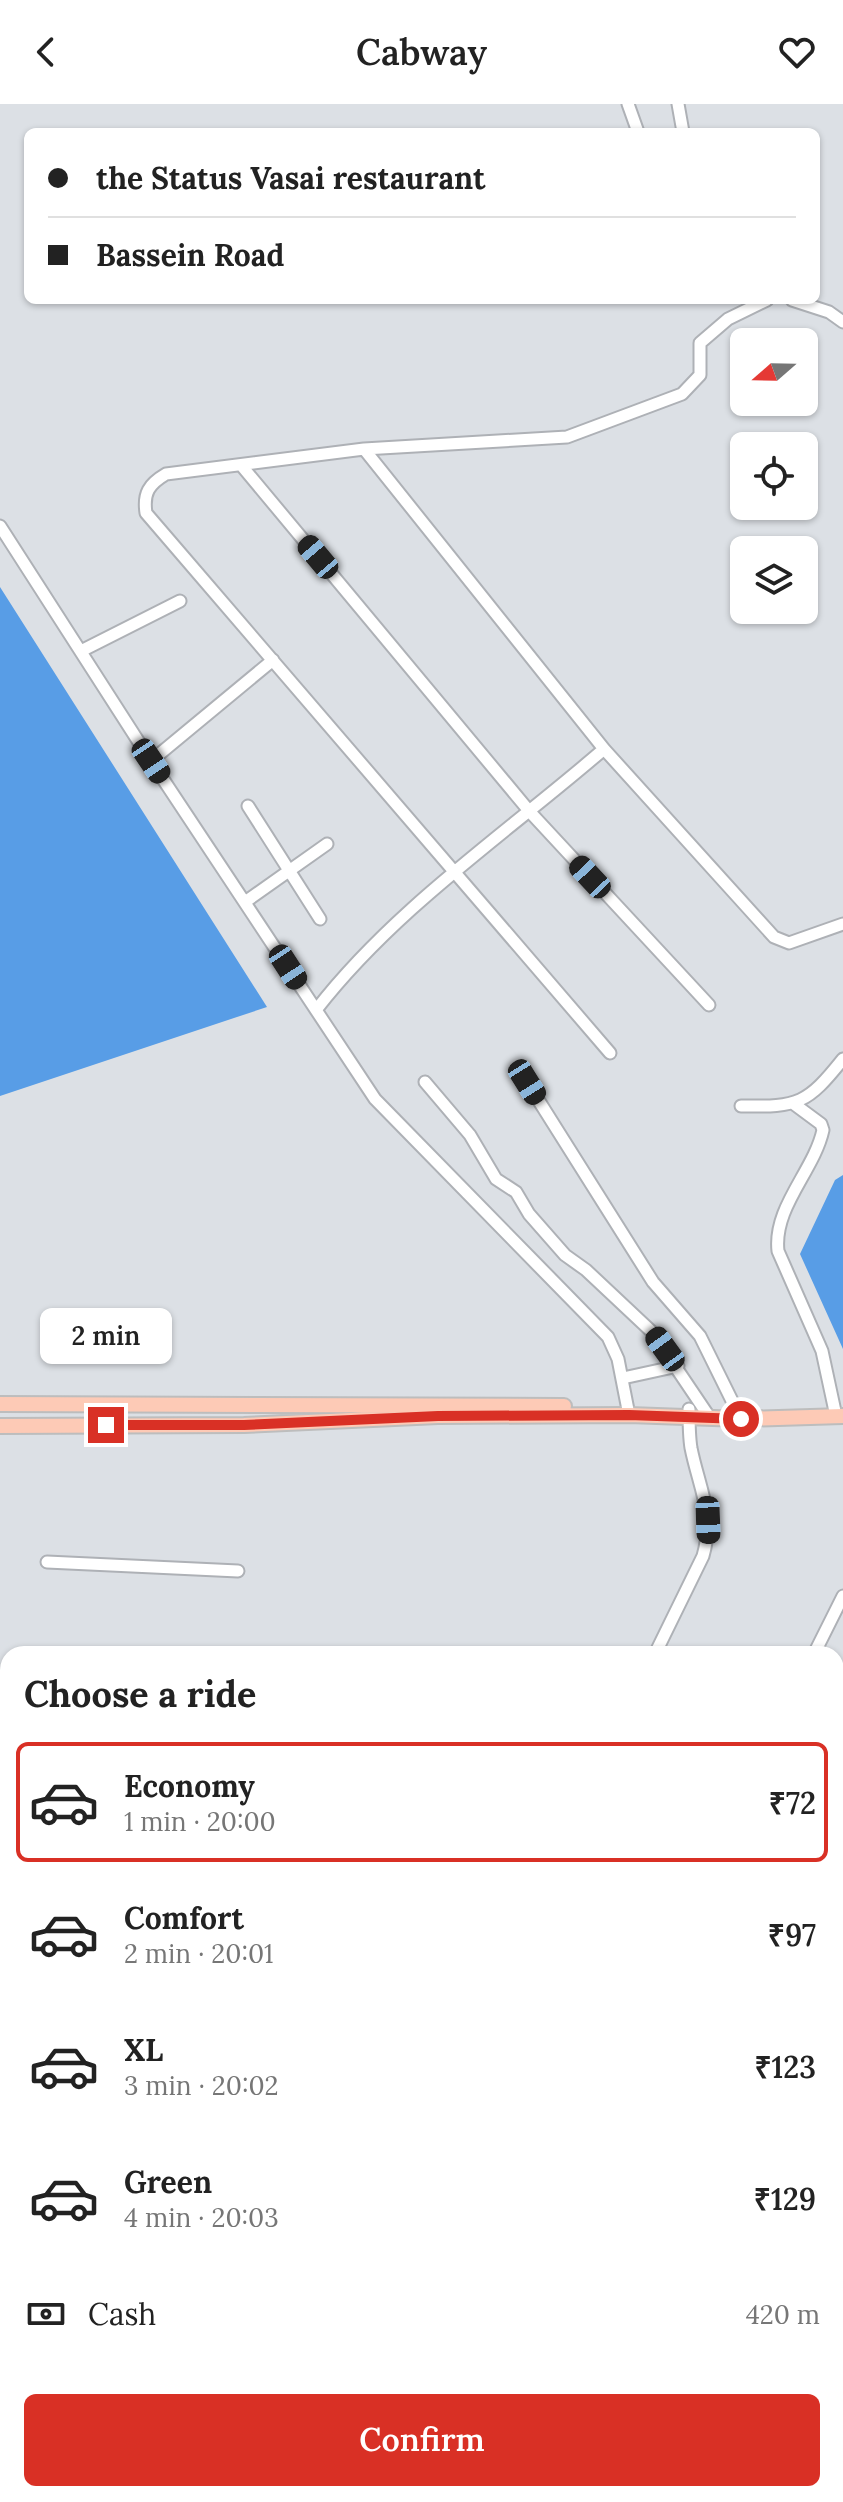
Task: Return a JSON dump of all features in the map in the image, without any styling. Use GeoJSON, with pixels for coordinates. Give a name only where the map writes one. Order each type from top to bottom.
{"type":"FeatureCollection","features":[{"type":"Feature","properties":{"kind":"main road"},"geometry":{"type":"LineString","coordinates":[[0,1404],[217,1407],[415,1404],[740,1415],[839,1412]]}},
{"type":"Feature","properties":{"kind":"main road"},"geometry":{"type":"LineString","coordinates":[[77,1405],[78,1425]]}},
{"type":"Feature","properties":{"kind":"main road"},"geometry":{"type":"LineString","coordinates":[[0,1426],[244,1425],[629,1411]]}},
{"type":"Feature","properties":{"kind":"street"},"geometry":{"type":"LineString","coordinates":[[628,104],[637,128]]}},
{"type":"Feature","properties":{"kind":"street"},"geometry":{"type":"LineString","coordinates":[[678,104],[682,128]]}},
{"type":"Feature","properties":{"kind":"street"},"geometry":{"type":"LineString","coordinates":[[610,1053],[146,513],[144,501],[150,484],[166,474],[364,449],[567,437],[682,394],[700,375],[700,343],[728,319],[759,304]]}},
{"type":"Feature","properties":{"kind":"street"},"geometry":{"type":"LineString","coordinates":[[804,304],[829,312],[843,322]]}},
{"type":"Feature","properties":{"kind":"street"},"geometry":{"type":"LineString","coordinates":[[364,449],[604,749],[774,937],[789,943],[843,924]]}},
{"type":"Feature","properties":{"kind":"street"},"geometry":{"type":"LineString","coordinates":[[241,465],[530,812],[709,1005]]}},
{"type":"Feature","properties":{"kind":"street"},"geometry":{"type":"LineString","coordinates":[[0,526],[375,1099],[608,1337],[618,1359],[629,1411]]}},
{"type":"Feature","properties":{"kind":"street"},"geometry":{"type":"LineString","coordinates":[[81,651],[180,601]]}},
{"type":"Feature","properties":{"kind":"street"},"geometry":{"type":"LineString","coordinates":[[151,761],[273,660]]}},
{"type":"Feature","properties":{"kind":"street"},"geometry":{"type":"LineString","coordinates":[[316,1010],[374,945],[604,749]]}},
{"type":"Feature","properties":{"kind":"street"},"geometry":{"type":"LineString","coordinates":[[248,806],[320,919]]}},
{"type":"Feature","properties":{"kind":"street"},"geometry":{"type":"LineString","coordinates":[[245,902],[327,844]]}},
{"type":"Feature","properties":{"kind":"street"},"geometry":{"type":"LineString","coordinates":[[741,1106],[794,1104],[817,1091],[843,1059]]}},
{"type":"Feature","properties":{"kind":"street"},"geometry":{"type":"LineString","coordinates":[[425,1082],[470,1135],[496,1179],[516,1192],[529,1214],[565,1255],[597,1280],[652,1332],[678,1366],[707,1414]]}},
{"type":"Feature","properties":{"kind":"street"},"geometry":{"type":"LineString","coordinates":[[527,1082],[653,1282],[700,1336],[740,1415]]}},
{"type":"Feature","properties":{"kind":"street"},"geometry":{"type":"LineString","coordinates":[[794,1104],[821,1124],[823,1130],[782,1218],[776,1236],[778,1251],[822,1351],[839,1412]]}},
{"type":"Feature","properties":{"kind":"street"},"geometry":{"type":"LineString","coordinates":[[623,1378],[678,1366]]}},
{"type":"Feature","properties":{"kind":"street"},"geometry":{"type":"LineString","coordinates":[[659,1646],[703,1556],[708,1538],[707,1501],[691,1447],[689,1414]]}},
{"type":"Feature","properties":{"kind":"street"},"geometry":{"type":"LineString","coordinates":[[47,1562],[238,1571]]}},
{"type":"Feature","properties":{"kind":"street"},"geometry":{"type":"LineString","coordinates":[[818,1646],[843,1596]]}},
{"type":"Feature","properties":{"kind":"water"},"geometry":{"type":"Polygon","coordinates":[[[0,587],[267,1007],[0,1096],[0,587]]]}},
{"type":"Feature","properties":{"kind":"water"},"geometry":{"type":"Polygon","coordinates":[[[843,1175],[843,1349],[800,1254],[835,1180],[843,1175]]]}},
{"type":"Feature","properties":{"kind":"route"},"geometry":{"type":"LineString","coordinates":[[106,1425],[244,1425],[438,1416],[629,1415],[741,1419]]}}]}
